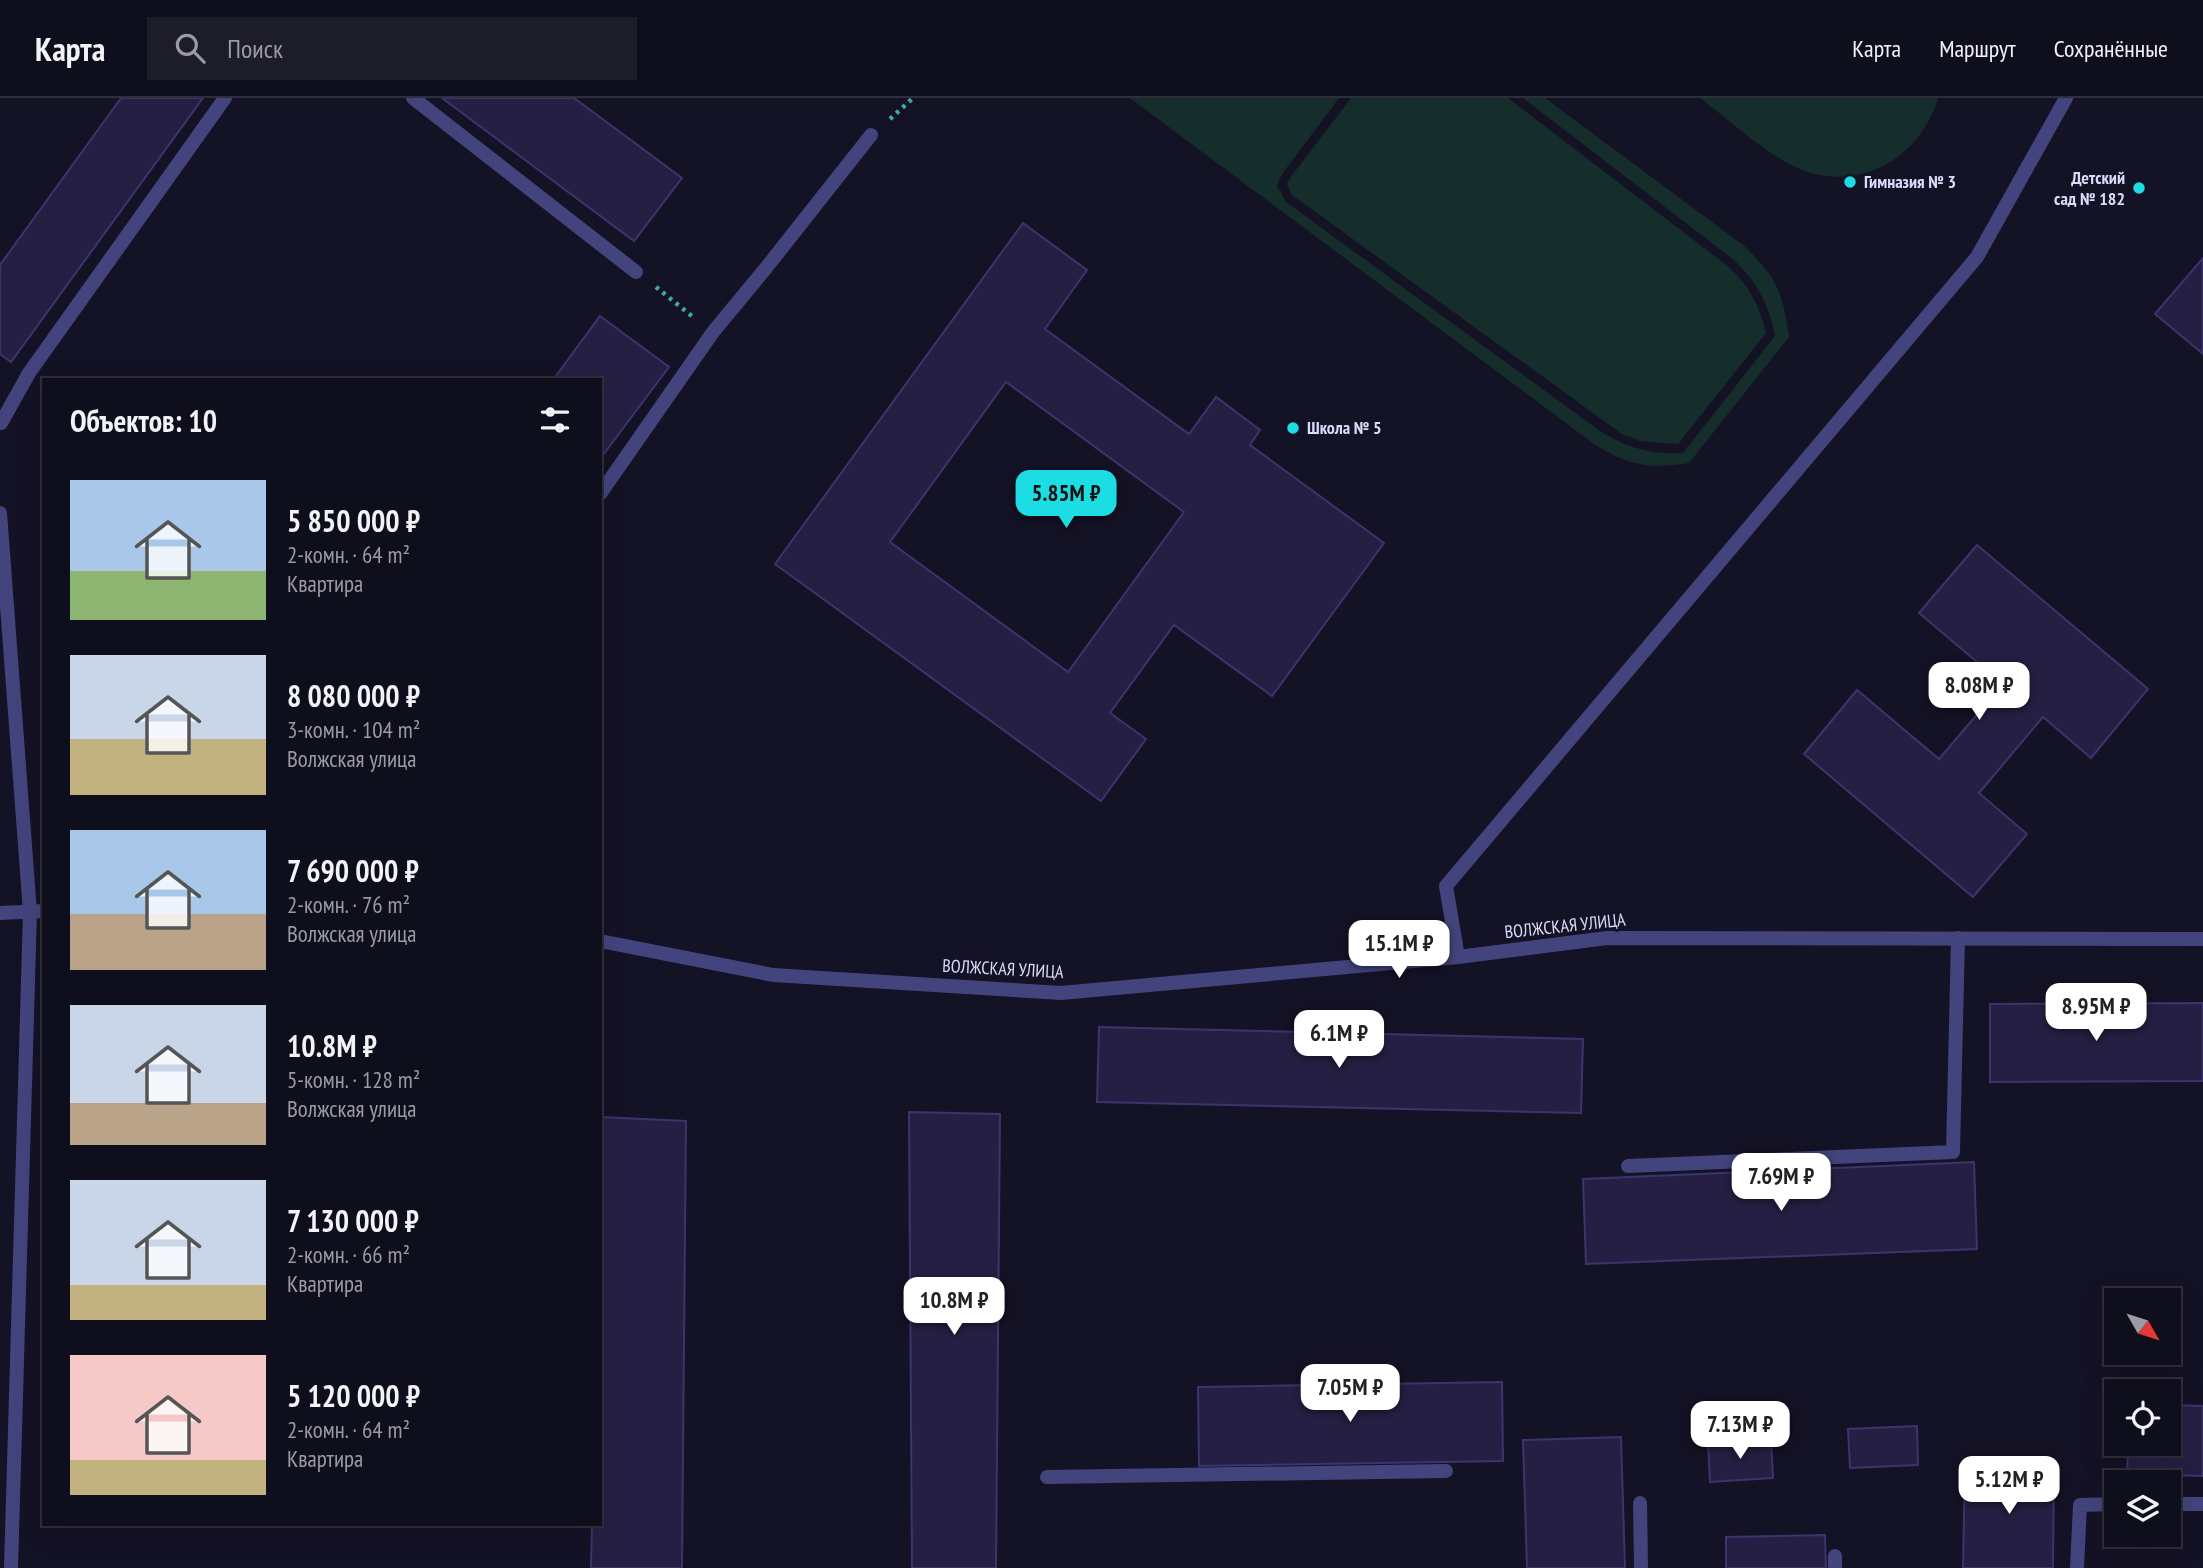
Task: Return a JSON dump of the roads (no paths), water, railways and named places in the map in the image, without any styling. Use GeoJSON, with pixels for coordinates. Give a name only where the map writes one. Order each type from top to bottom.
{"type":"FeatureCollection","features":[{"type":"Feature","properties":{"kind":"street"},"geometry":{"type":"LineString","coordinates":[[1,423],[29,373],[225,98]]}},
{"type":"Feature","properties":{"kind":"street"},"geometry":{"type":"LineString","coordinates":[[414,98],[636,272]]}},
{"type":"Feature","properties":{"kind":"street"},"geometry":{"type":"LineString","coordinates":[[1458,957],[1446,886],[1977,257],[2066,98]]}},
{"type":"Feature","properties":{"kind":"street"},"geometry":{"type":"LineString","coordinates":[[602,491],[713,332],[871,135]]}},
{"type":"Feature","properties":{"kind":"street"},"geometry":{"type":"LineString","coordinates":[[0,513],[37,911],[11,1568]]}},
{"type":"Feature","properties":{"kind":"street"},"geometry":{"type":"LineString","coordinates":[[0,913],[37,911]]}},
{"type":"Feature","properties":{"kind":"street","name":"ВОЛЖСКАЯ УЛИЦА"},"geometry":{"type":"LineString","coordinates":[[602,941],[773,975],[1061,993],[1458,957],[1607,937],[2203,939]]}},
{"type":"Feature","properties":{"kind":"street"},"geometry":{"type":"LineString","coordinates":[[1628,1166],[1953,1152],[1958,938]]}},
{"type":"Feature","properties":{"kind":"street"},"geometry":{"type":"LineString","coordinates":[[1047,1476],[1446,1471]]}},
{"type":"Feature","properties":{"kind":"street"},"geometry":{"type":"LineString","coordinates":[[1640,1503],[1641,1568]]}},
{"type":"Feature","properties":{"kind":"street"},"geometry":{"type":"LineString","coordinates":[[2077,1568],[2080,1505],[2104,1504]]}},
{"type":"Feature","properties":{"kind":"street"},"geometry":{"type":"LineString","coordinates":[[2181,1504],[2203,1504]]}},
{"type":"Feature","properties":{"kind":"place","name":"Гимназия № 3"},"geometry":{"type":"Point","coordinates":[1850,182]}},
{"type":"Feature","properties":{"kind":"place","name":"Детский сад № 182"},"geometry":{"type":"Point","coordinates":[2139,188]}},
{"type":"Feature","properties":{"kind":"place","name":"Школа № 5"},"geometry":{"type":"Point","coordinates":[1293,428]}}]}
